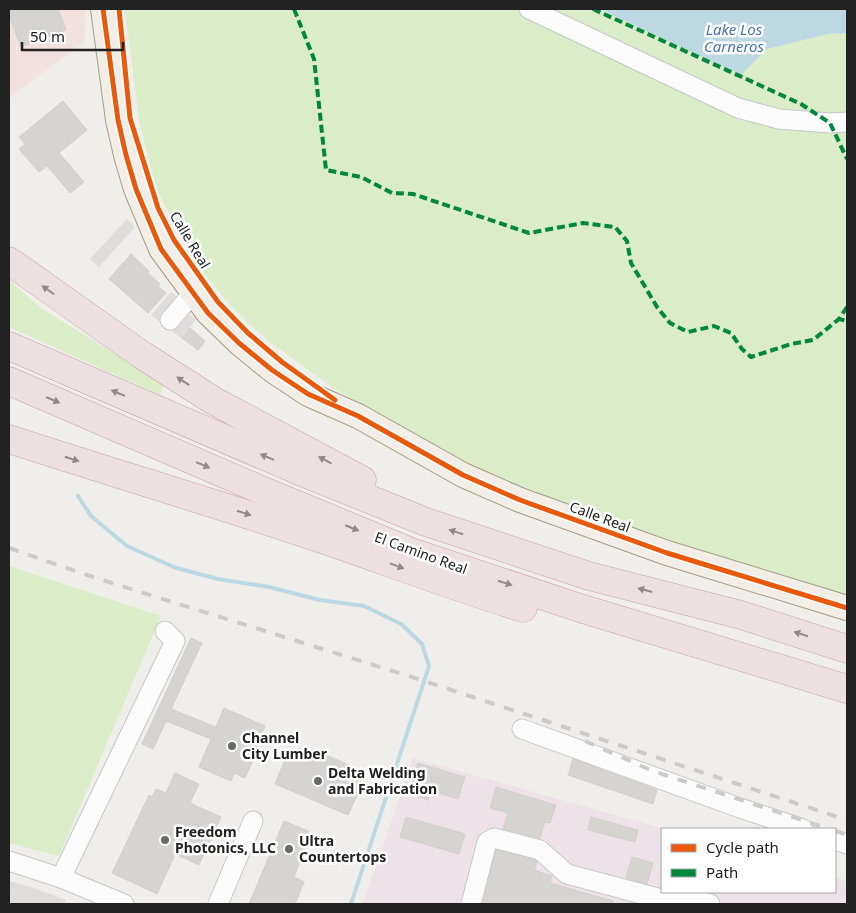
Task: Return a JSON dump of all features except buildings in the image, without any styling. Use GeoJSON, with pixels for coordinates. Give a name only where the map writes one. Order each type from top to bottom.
{"type":"FeatureCollection","features":[{"type":"Feature","properties":{"kind":"highway"},"geometry":{"type":"LineString","coordinates":[[9,261],[142,355],[214,401],[392,495],[426,522]]}},
{"type":"Feature","properties":{"kind":"highway"},"geometry":{"type":"LineString","coordinates":[[9,346],[297,470],[426,522],[589,576],[741,615],[847,649]]}},
{"type":"Feature","properties":{"kind":"highway","name":"El Camino Real"},"geometry":{"type":"LineString","coordinates":[[9,381],[259,489],[411,552],[580,608],[847,690]]}},
{"type":"Feature","properties":{"kind":"highway"},"geometry":{"type":"LineString","coordinates":[[9,439],[263,519],[463,590],[700,663],[790,673]]}},
{"type":"Feature","properties":{"kind":"main road","name":"Calle Real"},"geometry":{"type":"LineString","coordinates":[[104,9],[118,120],[126,155],[136,189],[161,249],[208,314],[272,370],[308,394],[358,416],[463,474],[520,500],[666,553],[847,608]]}},
{"type":"Feature","properties":{"kind":"main road","name":"Calle Real"},"geometry":{"type":"LineString","coordinates":[[119,9],[130,118],[158,208],[174,240],[218,302],[248,333],[282,362],[358,416]]}},
{"type":"Feature","properties":{"kind":"street"},"geometry":{"type":"LineString","coordinates":[[529,9],[738,108],[779,120],[847,122]]}},
{"type":"Feature","properties":{"kind":"street"},"geometry":{"type":"LineString","coordinates":[[170,320],[193,293]]}},
{"type":"Feature","properties":{"kind":"street"},"geometry":{"type":"LineString","coordinates":[[61,878],[175,641],[165,631]]}},
{"type":"Feature","properties":{"kind":"street"},"geometry":{"type":"LineString","coordinates":[[522,729],[740,808],[801,828]]}},
{"type":"Feature","properties":{"kind":"street"},"geometry":{"type":"LineString","coordinates":[[218,904],[253,821]]}},
{"type":"Feature","properties":{"kind":"street"},"geometry":{"type":"LineString","coordinates":[[471,904],[487,842],[494,838],[540,850],[567,874],[651,900],[682,897],[710,904]]}},
{"type":"Feature","properties":{"kind":"street"},"geometry":{"type":"LineString","coordinates":[[9,861],[61,878],[124,904]]}},
{"type":"Feature","properties":{"kind":"shaded area"},"geometry":{"type":"Polygon","coordinates":[[[9,9],[86,9],[86,13],[84,42],[9,98],[9,9]]]}},
{"type":"Feature","properties":{"kind":"shaded area"},"geometry":{"type":"Polygon","coordinates":[[[127,219],[135,227],[99,267],[90,259],[127,219]]]}},
{"type":"Feature","properties":{"kind":"shaded area"},"geometry":{"type":"Polygon","coordinates":[[[171,292],[196,320],[181,338],[151,315],[171,292]]]}},
{"type":"Feature","properties":{"kind":"shaded area"},"geometry":{"type":"Polygon","coordinates":[[[413,758],[661,828],[661,893],[836,893],[836,877],[847,881],[847,904],[363,904],[413,758]]]}},
{"type":"Feature","properties":{"kind":"shaded area"},"geometry":{"type":"Polygon","coordinates":[[[9,881],[66,900],[64,904],[9,904],[9,881]]]}},
{"type":"Feature","properties":{"kind":"green space"},"geometry":{"type":"Polygon","coordinates":[[[125,9],[847,9],[847,596],[666,542],[487,475],[332,387],[274,345],[249,324],[201,270],[177,230],[159,193],[139,120],[125,9]]]}},
{"type":"Feature","properties":{"kind":"green space"},"geometry":{"type":"Polygon","coordinates":[[[9,280],[41,308],[164,384],[160,395],[9,327],[9,280]]]}},
{"type":"Feature","properties":{"kind":"green space"},"geometry":{"type":"Polygon","coordinates":[[[9,566],[161,616],[59,856],[9,843],[9,566]]]}},
{"type":"Feature","properties":{"kind":"water","name":"Lake Los Carneros"},"geometry":{"type":"Polygon","coordinates":[[[600,9],[847,9],[847,33],[828,34],[767,49],[741,75],[600,9]]]}},
{"type":"Feature","properties":{"kind":"waterway"},"geometry":{"type":"LineString","coordinates":[[78,496],[91,516],[127,546],[176,568],[218,579],[269,587],[320,600],[364,606],[401,624],[422,644],[429,666],[351,904]]}},
{"type":"Feature","properties":{"kind":"railway"},"geometry":{"type":"LineString","coordinates":[[9,548],[96,578],[418,679],[847,820]]}},
{"type":"Feature","properties":{"kind":"railway"},"geometry":{"type":"LineString","coordinates":[[585,741],[653,771],[826,828]]}},
{"type":"Feature","properties":{"kind":"railway"},"geometry":{"type":"LineString","coordinates":[[836,831],[847,835]]}},
{"type":"Feature","properties":{"kind":"marked path"},"geometry":{"type":"LineString","coordinates":[[294,9],[314,59],[326,170],[361,177],[392,193],[413,194],[529,233],[583,223],[615,227],[627,241],[631,263],[657,307],[670,323],[688,332],[714,326],[731,333],[742,349],[751,357],[791,344],[813,340],[839,319]]}},
{"type":"Feature","properties":{"kind":"marked path"},"geometry":{"type":"LineString","coordinates":[[593,9],[801,104],[830,123],[847,159]]}},
{"type":"Feature","properties":{"kind":"marked path"},"geometry":{"type":"LineString","coordinates":[[847,307],[839,319],[847,321]]}},
{"type":"Feature","properties":{"kind":"cycle path"},"geometry":{"type":"LineString","coordinates":[[103,9],[118,120],[126,155],[136,189],[161,249],[208,313],[239,343],[272,370],[308,394],[358,416],[463,475],[520,500],[667,553],[847,608]]}},
{"type":"Feature","properties":{"kind":"cycle path"},"geometry":{"type":"LineString","coordinates":[[119,9],[130,118],[158,208],[174,240],[218,302],[248,333],[282,362],[335,400]]}},
{"type":"Feature","properties":{"kind":"place","name":"Channel City Lumber"},"geometry":{"type":"Point","coordinates":[232,746]}},
{"type":"Feature","properties":{"kind":"place","name":"Delta Welding and Fabrication"},"geometry":{"type":"Point","coordinates":[318,781]}},
{"type":"Feature","properties":{"kind":"place","name":"Freedom Photonics, LLC"},"geometry":{"type":"Point","coordinates":[165,840]}},
{"type":"Feature","properties":{"kind":"place","name":"Ultra Countertops"},"geometry":{"type":"Point","coordinates":[289,849]}}]}
